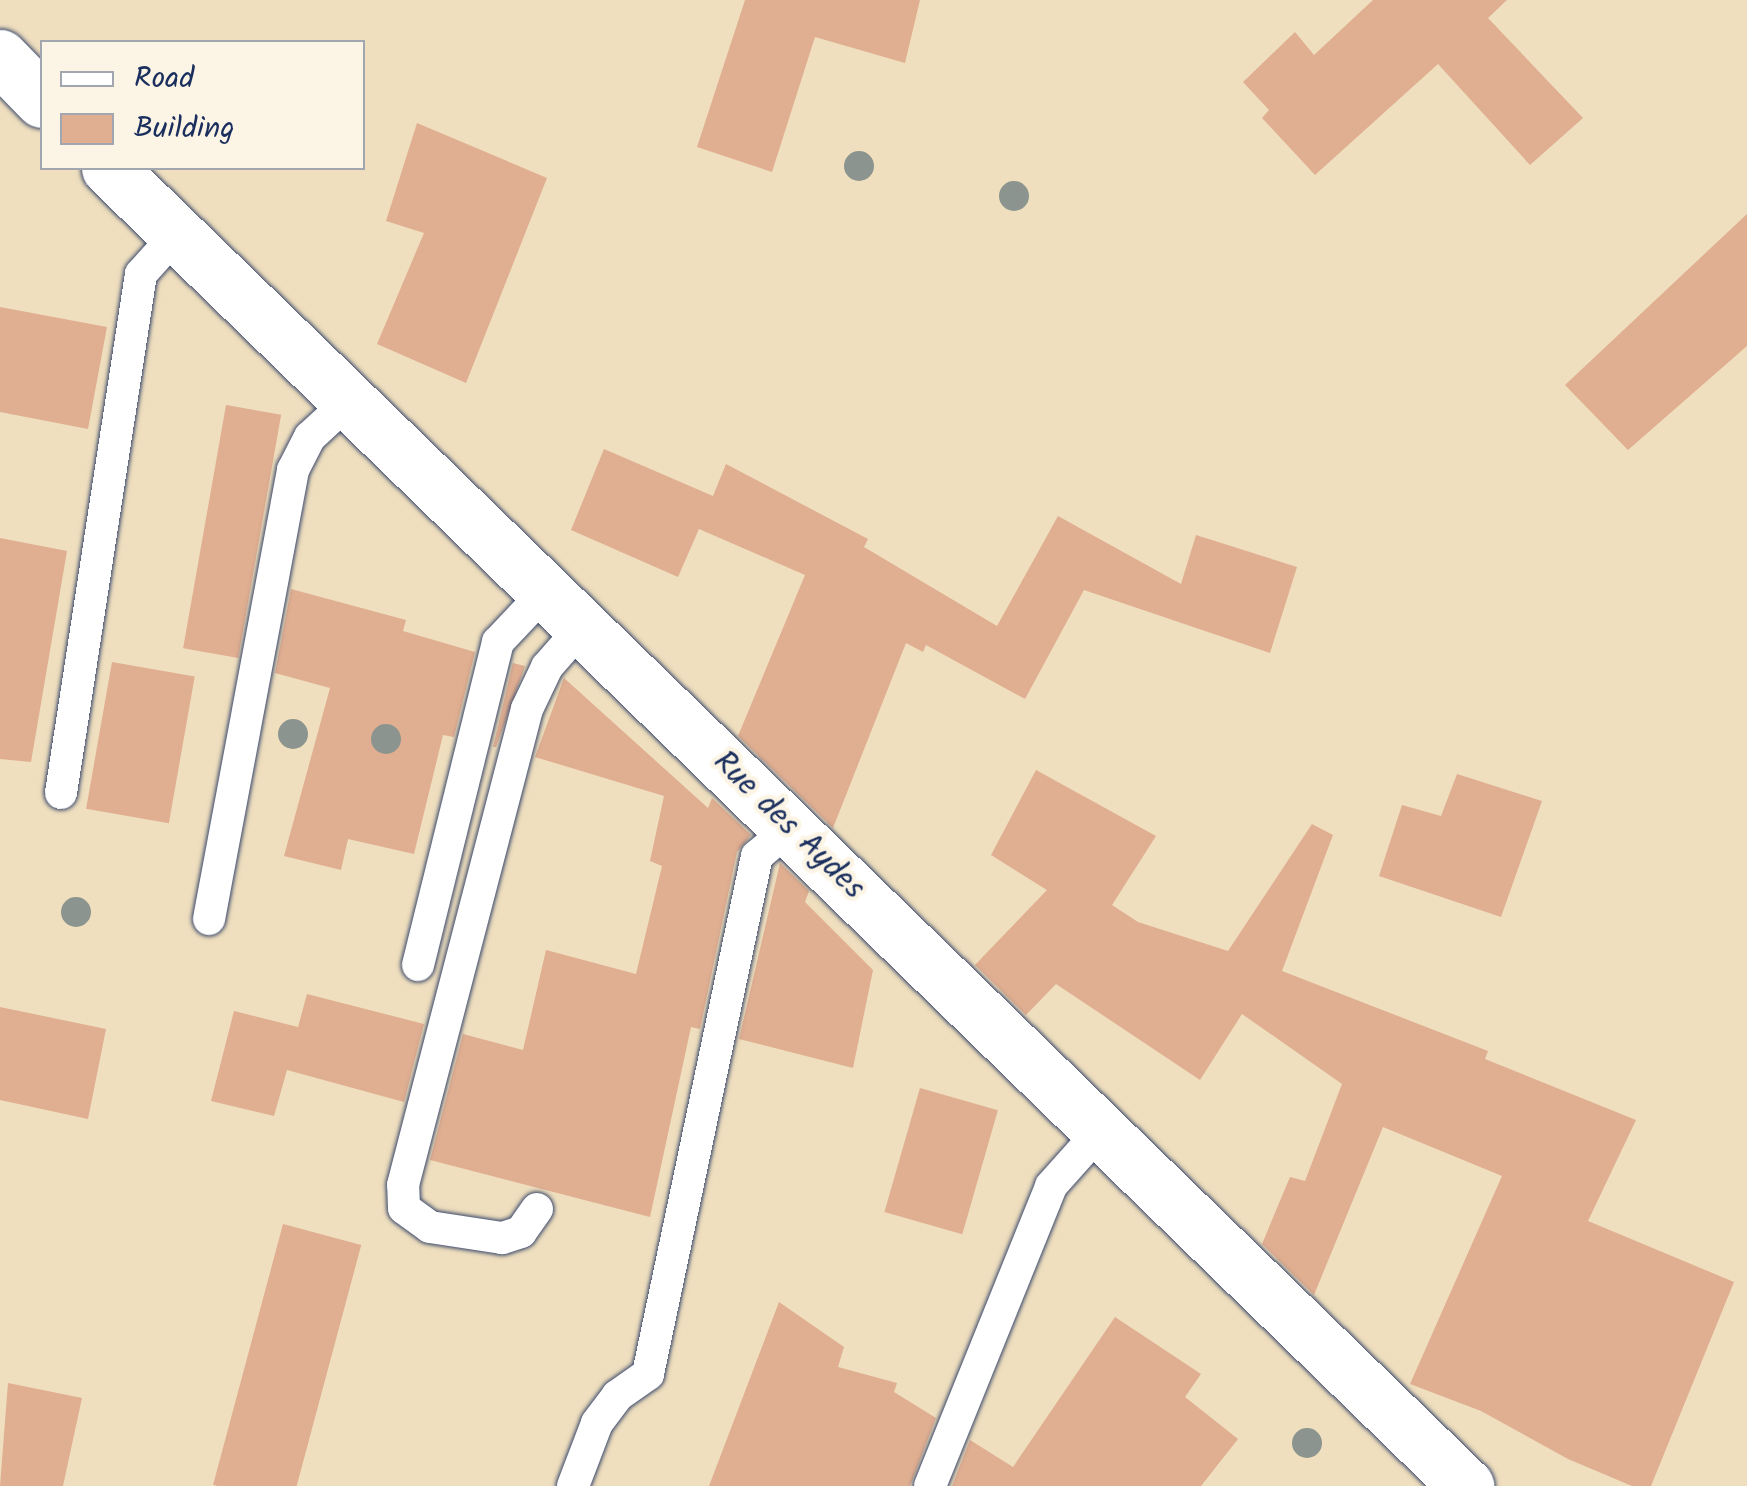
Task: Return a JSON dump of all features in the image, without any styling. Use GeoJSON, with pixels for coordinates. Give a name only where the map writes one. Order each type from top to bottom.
{"type":"FeatureCollection","features":[{"type":"Feature","properties":{"kind":"street"},"geometry":{"type":"LineString","coordinates":[[0,58],[40,98]]}},
{"type":"Feature","properties":{"kind":"street","name":"Rue des Aydes"},"geometry":{"type":"LineString","coordinates":[[111,170],[1466,1486]]}},
{"type":"Feature","properties":{"kind":"lane"},"geometry":{"type":"LineString","coordinates":[[61,793],[141,274],[176,235]]}},
{"type":"Feature","properties":{"kind":"lane"},"geometry":{"type":"LineString","coordinates":[[209,919],[294,470],[310,437],[350,400]]}},
{"type":"Feature","properties":{"kind":"lane"},"geometry":{"type":"LineString","coordinates":[[418,964],[498,642],[564,609]]}},
{"type":"Feature","properties":{"kind":"lane"},"geometry":{"type":"LineString","coordinates":[[536,1208],[521,1232],[502,1238],[430,1227],[404,1208],[402,1184],[528,710],[548,667],[564,609]]}},
{"type":"Feature","properties":{"kind":"lane"},"geometry":{"type":"LineString","coordinates":[[573,1486],[597,1424],[617,1396],[648,1374],[758,856],[790,828]]}},
{"type":"Feature","properties":{"kind":"lane"},"geometry":{"type":"LineString","coordinates":[[930,1486],[1051,1186],[1101,1130]]}},
{"type":"Feature","properties":{"kind":"building"},"geometry":{"type":"Polygon","coordinates":[[[745,0],[920,0],[905,63],[815,37],[772,172],[697,147],[745,0]]]}},
{"type":"Feature","properties":{"kind":"building"},"geometry":{"type":"Polygon","coordinates":[[[1373,0],[1507,0],[1488,18],[1583,118],[1530,165],[1438,64],[1315,175],[1262,118],[1269,110],[1243,82],[1295,32],[1314,55],[1373,0]]]}},
{"type":"Feature","properties":{"kind":"building"},"geometry":{"type":"Polygon","coordinates":[[[417,123],[547,178],[466,383],[377,344],[424,233],[386,221],[417,123]]]}},
{"type":"Feature","properties":{"kind":"building"},"geometry":{"type":"Polygon","coordinates":[[[1747,214],[1747,346],[1628,450],[1565,385],[1747,214]]]}},
{"type":"Feature","properties":{"kind":"building"},"geometry":{"type":"Polygon","coordinates":[[[0,307],[107,327],[88,429],[0,412],[0,307]]]}},
{"type":"Feature","properties":{"kind":"building"},"geometry":{"type":"Polygon","coordinates":[[[226,405],[281,415],[238,658],[183,648],[226,405]]]}},
{"type":"Feature","properties":{"kind":"building"},"geometry":{"type":"Polygon","coordinates":[[[604,449],[713,496],[726,464],[868,539],[864,547],[997,626],[1058,516],[1181,584],[1196,535],[1297,567],[1270,653],[1084,590],[1025,699],[926,645],[923,652],[906,643],[833,828],[738,736],[805,575],[699,529],[678,577],[571,530],[604,449]]]}},
{"type":"Feature","properties":{"kind":"building"},"geometry":{"type":"Polygon","coordinates":[[[0,538],[67,551],[31,762],[0,759],[0,538]]]}},
{"type":"Feature","properties":{"kind":"building"},"geometry":{"type":"Polygon","coordinates":[[[291,589],[406,620],[403,631],[475,652],[454,737],[443,735],[414,854],[348,839],[341,870],[284,856],[330,688],[275,673],[291,589]]]}},
{"type":"Feature","properties":{"kind":"building"},"geometry":{"type":"Polygon","coordinates":[[[112,662],[195,677],[169,823],[86,809],[112,662]]]}},
{"type":"Feature","properties":{"kind":"building"},"geometry":{"type":"Polygon","coordinates":[[[513,663],[525,666],[493,747],[513,663]]]}},
{"type":"Feature","properties":{"kind":"building"},"geometry":{"type":"Polygon","coordinates":[[[564,678],[708,808],[712,798],[751,835],[737,852],[700,1029],[691,1027],[650,1217],[430,1160],[463,1034],[523,1050],[546,950],[636,974],[662,866],[650,861],[664,796],[535,757],[564,678]]]}},
{"type":"Feature","properties":{"kind":"building"},"geometry":{"type":"Polygon","coordinates":[[[1036,770],[1156,836],[1112,905],[1138,922],[1228,951],[1312,824],[1333,835],[1282,971],[1488,1051],[1485,1059],[1636,1120],[1588,1221],[1734,1282],[1651,1486],[1632,1486],[1568,1459],[1481,1411],[1410,1384],[1502,1176],[1383,1127],[1314,1295],[1262,1244],[1290,1177],[1305,1181],[1342,1084],[1242,1014],[1200,1080],[1056,984],[1026,1015],[975,965],[1047,890],[991,855],[1036,770]]]}},
{"type":"Feature","properties":{"kind":"building"},"geometry":{"type":"Polygon","coordinates":[[[1457,774],[1542,801],[1501,917],[1379,876],[1402,805],[1441,816],[1457,774]]]}},
{"type":"Feature","properties":{"kind":"building"},"geometry":{"type":"Polygon","coordinates":[[[780,863],[809,891],[805,902],[873,970],[853,1068],[739,1039],[780,863]]]}},
{"type":"Feature","properties":{"kind":"building"},"geometry":{"type":"Polygon","coordinates":[[[307,994],[424,1024],[404,1102],[287,1070],[274,1116],[211,1101],[234,1011],[298,1027],[307,994]]]}},
{"type":"Feature","properties":{"kind":"building"},"geometry":{"type":"Polygon","coordinates":[[[0,1007],[106,1029],[88,1119],[0,1100],[0,1007]]]}},
{"type":"Feature","properties":{"kind":"building"},"geometry":{"type":"Polygon","coordinates":[[[920,1088],[998,1110],[962,1234],[884,1212],[920,1088]]]}},
{"type":"Feature","properties":{"kind":"building"},"geometry":{"type":"Polygon","coordinates":[[[283,1224],[361,1245],[297,1486],[213,1485],[283,1224]]]}},
{"type":"Feature","properties":{"kind":"building"},"geometry":{"type":"Polygon","coordinates":[[[779,1302],[844,1347],[838,1367],[897,1383],[894,1392],[936,1418],[910,1486],[709,1486],[779,1302]]]}},
{"type":"Feature","properties":{"kind":"building"},"geometry":{"type":"Polygon","coordinates":[[[1115,1317],[1201,1374],[1185,1397],[1238,1439],[1201,1486],[952,1486],[970,1440],[1013,1467],[1115,1317]]]}},
{"type":"Feature","properties":{"kind":"building"},"geometry":{"type":"Polygon","coordinates":[[[8,1383],[82,1398],[63,1486],[0,1486],[8,1383]]]}}]}
